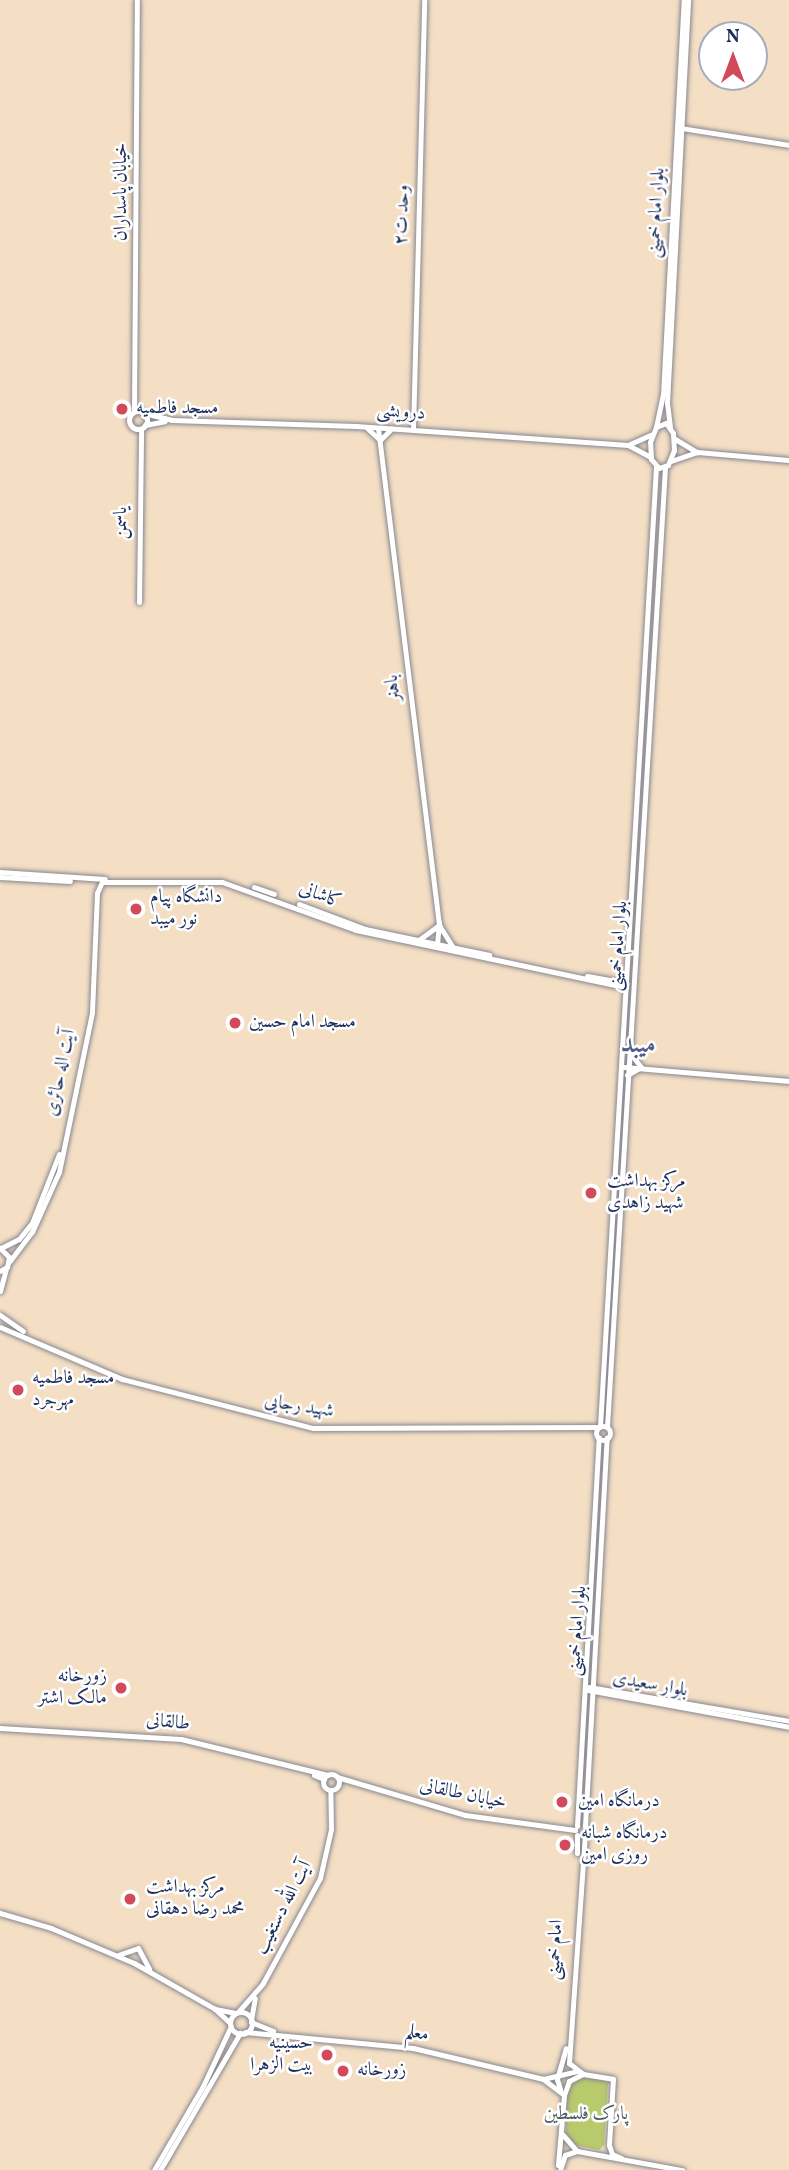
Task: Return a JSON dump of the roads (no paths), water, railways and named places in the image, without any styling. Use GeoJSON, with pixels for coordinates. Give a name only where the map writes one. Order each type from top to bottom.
{"type":"FeatureCollection","features":[{"type":"Feature","properties":{"kind":"main road","name":"خیابان پاسداران"},"geometry":{"type":"LineString","coordinates":[[132,427],[137,384],[137,0]]}},
{"type":"Feature","properties":{"kind":"main road","name":"وحد ت۲"},"geometry":{"type":"LineString","coordinates":[[413,430],[424,0]]}},
{"type":"Feature","properties":{"kind":"main road","name":"بلوار امام خمینی"},"geometry":{"type":"LineString","coordinates":[[674,438],[667,403],[686,0]]}},
{"type":"Feature","properties":{"kind":"main road","name":"بلوار امام خمینی"},"geometry":{"type":"LineString","coordinates":[[652,434],[663,395],[686,0]]}},
{"type":"Feature","properties":{"kind":"main road"},"geometry":{"type":"LineString","coordinates":[[681,128],[789,144]]}},
{"type":"Feature","properties":{"kind":"main road","name":"خیابان پاسداران"},"geometry":{"type":"LineString","coordinates":[[137,384],[143,427]]}},
{"type":"Feature","properties":{"kind":"main road"},"geometry":{"type":"LineString","coordinates":[[134,411],[172,420]]}},
{"type":"Feature","properties":{"kind":"main road","name":"درویشی"},"geometry":{"type":"LineString","coordinates":[[172,420],[364,427],[628,445]]}},
{"type":"Feature","properties":{"kind":"main road"},"geometry":{"type":"LineString","coordinates":[[132,427],[172,420]]}},
{"type":"Feature","properties":{"kind":"main road"},"geometry":{"type":"LineString","coordinates":[[656,427],[662,423],[670,427]]}},
{"type":"Feature","properties":{"kind":"main road","name":"یاسمن"},"geometry":{"type":"LineString","coordinates":[[132,427],[138,445]]}},
{"type":"Feature","properties":{"kind":"main road","name":"یاسمن"},"geometry":{"type":"LineString","coordinates":[[139,602],[138,445],[143,427]]}},
{"type":"Feature","properties":{"kind":"main road"},"geometry":{"type":"LineString","coordinates":[[364,427],[380,440],[391,429]]}},
{"type":"Feature","properties":{"kind":"main road","name":"باهنر"},"geometry":{"type":"LineString","coordinates":[[378,428],[439,925],[437,944]]}},
{"type":"Feature","properties":{"kind":"main road"},"geometry":{"type":"LineString","coordinates":[[628,445],[652,434],[651,457],[656,467],[665,467],[671,461],[696,452],[789,460]]}},
{"type":"Feature","properties":{"kind":"main road"},"geometry":{"type":"LineString","coordinates":[[671,461],[674,438],[696,452]]}},
{"type":"Feature","properties":{"kind":"main road"},"geometry":{"type":"LineString","coordinates":[[628,445],[651,457]]}},
{"type":"Feature","properties":{"kind":"main road","name":"بلوار امام خمینی"},"geometry":{"type":"LineString","coordinates":[[576,1830],[588,1688],[599,1438],[602,1427],[627,1075],[624,1067],[628,1051],[640,858],[656,467]]}},
{"type":"Feature","properties":{"kind":"main road","name":"بلوار امام خمینی"},"geometry":{"type":"LineString","coordinates":[[585,1834],[588,1688],[607,1438],[602,1427],[624,1067],[624,985],[665,467]]}},
{"type":"Feature","properties":{"kind":"main road"},"geometry":{"type":"LineString","coordinates":[[632,858],[640,858]]}},
{"type":"Feature","properties":{"kind":"main road","name":"کاشانی"},"geometry":{"type":"LineString","coordinates":[[0,874],[105,881],[222,882],[350,928],[624,985]]}},
{"type":"Feature","properties":{"kind":"main road","name":"کاشانی"},"geometry":{"type":"LineString","coordinates":[[0,874],[94,882],[201,877],[236,881],[350,924],[458,950]]}},
{"type":"Feature","properties":{"kind":"main road"},"geometry":{"type":"LineString","coordinates":[[83,879],[94,882]]}},
{"type":"Feature","properties":{"kind":"main road","name":"آیت اله حائری"},"geometry":{"type":"LineString","coordinates":[[0,1291],[5,1267],[32,1231],[59,1172],[92,1012],[97,893],[105,881]]}},
{"type":"Feature","properties":{"kind":"main road","name":"آیت اله حائری"},"geometry":{"type":"LineString","coordinates":[[0,1248],[19,1239],[31,1225],[51,1184],[61,1147],[90,1012],[94,882]]}},
{"type":"Feature","properties":{"kind":"main road"},"geometry":{"type":"LineString","coordinates":[[410,942],[418,940],[439,925],[444,938],[458,950]]}},
{"type":"Feature","properties":{"kind":"main road"},"geometry":{"type":"LineString","coordinates":[[624,985],[632,985]]}},
{"type":"Feature","properties":{"kind":"main road"},"geometry":{"type":"LineString","coordinates":[[628,1051],[641,1067]]}},
{"type":"Feature","properties":{"kind":"main road"},"geometry":{"type":"LineString","coordinates":[[624,1067],[789,1081]]}},
{"type":"Feature","properties":{"kind":"main road"},"geometry":{"type":"LineString","coordinates":[[627,1075],[641,1067]]}},
{"type":"Feature","properties":{"kind":"main road"},"geometry":{"type":"LineString","coordinates":[[0,1248],[5,1267]]}},
{"type":"Feature","properties":{"kind":"main road"},"geometry":{"type":"LineString","coordinates":[[0,1315],[28,1336]]}},
{"type":"Feature","properties":{"kind":"main road"},"geometry":{"type":"LineString","coordinates":[[0,1327],[28,1336]]}},
{"type":"Feature","properties":{"kind":"main road","name":"شهید رجایی"},"geometry":{"type":"LineString","coordinates":[[28,1336],[122,1380],[302,1427],[579,1430]]}},
{"type":"Feature","properties":{"kind":"main road"},"geometry":{"type":"LineString","coordinates":[[579,1430],[602,1427]]}},
{"type":"Feature","properties":{"kind":"main road"},"geometry":{"type":"LineString","coordinates":[[579,1430],[599,1438],[607,1438]]}},
{"type":"Feature","properties":{"kind":"main road"},"geometry":{"type":"LineString","coordinates":[[589,1702],[600,1690],[590,1676]]}},
{"type":"Feature","properties":{"kind":"main road","name":"بلوار سعیدی"},"geometry":{"type":"LineString","coordinates":[[588,1688],[789,1721]]}},
{"type":"Feature","properties":{"kind":"main road","name":"بلوار سعیدی"},"geometry":{"type":"LineString","coordinates":[[708,1709],[789,1727]]}},
{"type":"Feature","properties":{"kind":"main road","name":"طالقانی"},"geometry":{"type":"LineString","coordinates":[[0,1730],[172,1740],[326,1777],[337,1777]]}},
{"type":"Feature","properties":{"kind":"main road"},"geometry":{"type":"LineString","coordinates":[[326,1777],[330,1790],[338,1784],[337,1777]]}},
{"type":"Feature","properties":{"kind":"main road","name":"خیابان طالقانی"},"geometry":{"type":"LineString","coordinates":[[337,1777],[465,1815],[576,1830]]}},
{"type":"Feature","properties":{"kind":"main road","name":"آیت الله دستغیب"},"geometry":{"type":"LineString","coordinates":[[242,2033],[251,2021],[256,1995],[320,1878],[331,1829],[330,1790]]}},
{"type":"Feature","properties":{"kind":"main road"},"geometry":{"type":"LineString","coordinates":[[576,1830],[585,1826]]}},
{"type":"Feature","properties":{"kind":"main road"},"geometry":{"type":"LineString","coordinates":[[576,1830],[585,1834]]}},
{"type":"Feature","properties":{"kind":"main road","name":"امام خمینی"},"geometry":{"type":"LineString","coordinates":[[564,2068],[576,1830]]}},
{"type":"Feature","properties":{"kind":"main road","name":"امام خمینی"},"geometry":{"type":"LineString","coordinates":[[564,2068],[585,1834]]}},
{"type":"Feature","properties":{"kind":"main road"},"geometry":{"type":"LineString","coordinates":[[0,1913],[115,1955],[151,1972],[215,2009],[242,2033],[282,2034]]}},
{"type":"Feature","properties":{"kind":"main road"},"geometry":{"type":"LineString","coordinates":[[115,1955],[138,1948],[151,1972]]}},
{"type":"Feature","properties":{"kind":"main road","name":"آیت الله دستغیب"},"geometry":{"type":"LineString","coordinates":[[230,2025],[237,2013],[256,1995]]}},
{"type":"Feature","properties":{"kind":"main road"},"geometry":{"type":"LineString","coordinates":[[215,2009],[237,2013],[282,2034]]}},
{"type":"Feature","properties":{"kind":"main road"},"geometry":{"type":"LineString","coordinates":[[154,2170],[199,2095],[230,2025]]}},
{"type":"Feature","properties":{"kind":"main road"},"geometry":{"type":"LineString","coordinates":[[160,2170],[242,2033]]}},
{"type":"Feature","properties":{"kind":"main road","name":"معلم"},"geometry":{"type":"LineString","coordinates":[[282,2034],[405,2047],[543,2079]]}},
{"type":"Feature","properties":{"kind":"main road"},"geometry":{"type":"LineString","coordinates":[[564,2068],[580,2072]]}},
{"type":"Feature","properties":{"kind":"main road"},"geometry":{"type":"LineString","coordinates":[[559,2170],[562,2093],[557,2079],[564,2068]]}},
{"type":"Feature","properties":{"kind":"main road"},"geometry":{"type":"LineString","coordinates":[[562,2093],[543,2079],[564,2068],[613,2079],[609,2146],[612,2154],[621,2158]]}},
{"type":"Feature","properties":{"kind":"main road"},"geometry":{"type":"LineString","coordinates":[[562,2093],[569,2081],[580,2072]]}},
{"type":"Feature","properties":{"kind":"main road"},"geometry":{"type":"LineString","coordinates":[[562,2135],[577,2151],[682,2170]]}},
{"type":"Feature","properties":{"kind":"main road"},"geometry":{"type":"LineString","coordinates":[[592,2154],[609,2146]]}},
{"type":"Feature","properties":{"kind":"main road"},"geometry":{"type":"LineString","coordinates":[[559,2170],[561,2162],[577,2151]]}},
{"type":"Feature","properties":{"kind":"place","name":"مسجد فاطمیه"},"geometry":{"type":"Point","coordinates":[122,409]}},
{"type":"Feature","properties":{"kind":"place","name":"دانشگاه پیام نور میبد"},"geometry":{"type":"Point","coordinates":[136,909]}},
{"type":"Feature","properties":{"kind":"place","name":"مسجد امام حسین"},"geometry":{"type":"Point","coordinates":[235,1023]}},
{"type":"Feature","properties":{"kind":"place","name":"مرکز بهداشت شهید زاهدی"},"geometry":{"type":"Point","coordinates":[591,1193]}},
{"type":"Feature","properties":{"kind":"place","name":"مسجد فاطمیه مهرجرد"},"geometry":{"type":"Point","coordinates":[18,1390]}},
{"type":"Feature","properties":{"kind":"place","name":"زورخانه مالک اشتر"},"geometry":{"type":"Point","coordinates":[121,1688]}},
{"type":"Feature","properties":{"kind":"place","name":"درمانگاه امین"},"geometry":{"type":"Point","coordinates":[562,1802]}},
{"type":"Feature","properties":{"kind":"place","name":"درمانگاه شبانه روزی امین"},"geometry":{"type":"Point","coordinates":[565,1845]}},
{"type":"Feature","properties":{"kind":"place","name":"مرکز بهداشت محمد رضا دهقانی"},"geometry":{"type":"Point","coordinates":[130,1899]}},
{"type":"Feature","properties":{"kind":"place","name":"حسینیه بیت الزهرا"},"geometry":{"type":"Point","coordinates":[327,2055]}},
{"type":"Feature","properties":{"kind":"place","name":"زورخانه"},"geometry":{"type":"Point","coordinates":[343,2071]}},
{"type":"Feature","properties":{"kind":"district","name":"میبد"},"geometry":{"type":"Point","coordinates":[638,1046]}},
{"type":"Feature","properties":{"kind":"park label","name":"پارک فلسطین"},"geometry":{"type":"Point","coordinates":[586,2115]}}]}
